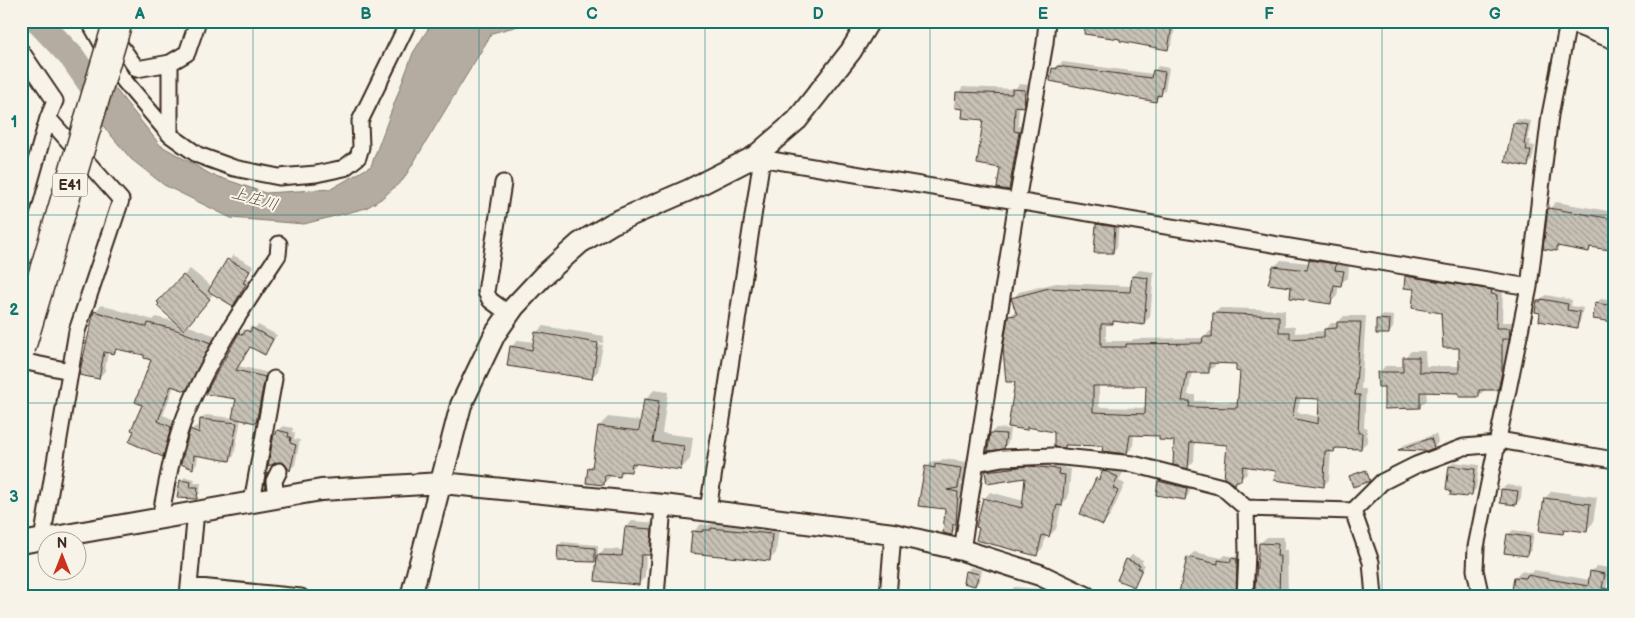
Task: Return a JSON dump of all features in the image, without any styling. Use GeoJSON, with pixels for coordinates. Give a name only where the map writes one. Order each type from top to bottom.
{"type":"FeatureCollection","features":[{"type":"Feature","properties":{"kind":"highway","name":"E41"},"geometry":{"type":"LineString","coordinates":[[21,308],[105,21]]}},
{"type":"Feature","properties":{"kind":"highway","name":"E41"},"geometry":{"type":"LineString","coordinates":[[26,356],[118,21]]}},
{"type":"Feature","properties":{"kind":"street"},"geometry":{"type":"LineString","coordinates":[[89,21],[121,77],[170,134],[198,155],[234,168],[279,177],[316,174],[344,168],[358,157],[360,121],[409,21]]}},
{"type":"Feature","properties":{"kind":"street"},"geometry":{"type":"LineString","coordinates":[[105,21],[137,68],[170,63],[187,53],[198,21]]}},
{"type":"Feature","properties":{"kind":"street"},"geometry":{"type":"LineString","coordinates":[[411,597],[461,405],[495,334],[509,314],[544,275],[580,243],[613,224],[758,157],[798,120],[851,51],[868,21]]}},
{"type":"Feature","properties":{"kind":"street"},"geometry":{"type":"LineString","coordinates":[[962,550],[1017,201],[1046,43],[1047,21]]}},
{"type":"Feature","properties":{"kind":"street"},"geometry":{"type":"LineString","coordinates":[[1482,597],[1475,570],[1476,546],[1529,287],[1550,115],[1567,22],[1614,40]]}},
{"type":"Feature","properties":{"kind":"street"},"geometry":{"type":"LineString","coordinates":[[21,51],[55,101],[48,118],[21,214]]}},
{"type":"Feature","properties":{"kind":"street"},"geometry":{"type":"LineString","coordinates":[[170,63],[170,134]]}},
{"type":"Feature","properties":{"kind":"street"},"geometry":{"type":"LineString","coordinates":[[44,530],[78,331],[121,200],[48,118]]}},
{"type":"Feature","properties":{"kind":"street"},"geometry":{"type":"LineString","coordinates":[[758,157],[1529,287]]}},
{"type":"Feature","properties":{"kind":"street"},"geometry":{"type":"LineString","coordinates":[[708,510],[758,157]]}},
{"type":"Feature","properties":{"kind":"street"},"geometry":{"type":"LineString","coordinates":[[503,183],[486,292],[490,300],[509,314]]}},
{"type":"Feature","properties":{"kind":"street"},"geometry":{"type":"LineString","coordinates":[[160,518],[170,469],[186,414],[210,362],[278,255],[279,244]]}},
{"type":"Feature","properties":{"kind":"street"},"geometry":{"type":"LineString","coordinates":[[26,356],[70,370]]}},
{"type":"Feature","properties":{"kind":"street"},"geometry":{"type":"LineString","coordinates":[[252,502],[274,379]]}},
{"type":"Feature","properties":{"kind":"street"},"geometry":{"type":"LineString","coordinates":[[976,463],[1002,458],[1053,456],[1133,464],[1222,488],[1246,508],[1354,511],[1382,482],[1416,465],[1464,447],[1498,442],[1614,460]]}},
{"type":"Feature","properties":{"kind":"street"},"geometry":{"type":"LineString","coordinates":[[276,497],[274,482],[279,471]]}},
{"type":"Feature","properties":{"kind":"street"},"geometry":{"type":"LineString","coordinates":[[88,531],[321,490],[442,483],[708,510],[893,534],[962,550],[1040,575],[1086,597]]}},
{"type":"Feature","properties":{"kind":"street"},"geometry":{"type":"LineString","coordinates":[[656,597],[663,505]]}},
{"type":"Feature","properties":{"kind":"street"},"geometry":{"type":"LineString","coordinates":[[1245,597],[1247,553],[1246,508]]}},
{"type":"Feature","properties":{"kind":"street"},"geometry":{"type":"LineString","coordinates":[[196,511],[189,592],[301,597]]}},
{"type":"Feature","properties":{"kind":"street"},"geometry":{"type":"LineString","coordinates":[[1354,511],[1371,562],[1374,597]]}},
{"type":"Feature","properties":{"kind":"street"},"geometry":{"type":"LineString","coordinates":[[888,597],[893,534]]}},
{"type":"Feature","properties":{"kind":"street"},"geometry":{"type":"LineString","coordinates":[[21,543],[38,541]]}},
{"type":"Feature","properties":{"kind":"water"},"geometry":{"type":"Polygon","coordinates":[[[433,21],[537,21],[492,33],[403,180],[381,199],[366,208],[304,224],[231,218],[164,185],[131,159],[99,121],[109,81],[160,145],[210,174],[265,193],[331,189],[371,166],[413,53],[433,21]]]}},
{"type":"Feature","properties":{"kind":"building"},"geometry":{"type":"Polygon","coordinates":[[[1086,21],[1138,21],[1138,24],[1159,27],[1160,24],[1172,26],[1168,50],[1120,41],[1120,39],[1084,34],[1086,21]]]}},
{"type":"Feature","properties":{"kind":"building"},"geometry":{"type":"Polygon","coordinates":[[[1057,66],[1151,78],[1153,70],[1165,72],[1161,96],[1157,95],[1156,102],[1050,81],[1052,68],[1057,69],[1057,66]]]}},
{"type":"Feature","properties":{"kind":"building"},"geometry":{"type":"Polygon","coordinates":[[[1012,89],[1025,90],[1024,107],[1015,106],[1014,131],[1019,132],[1009,190],[997,188],[1000,168],[977,164],[983,120],[962,118],[963,109],[955,108],[956,92],[1012,94],[1012,89]]]}},
{"type":"Feature","properties":{"kind":"building"},"geometry":{"type":"Polygon","coordinates":[[[1513,123],[1528,125],[1524,144],[1527,145],[1526,150],[1531,150],[1528,167],[1505,162],[1513,123]]]}},
{"type":"Feature","properties":{"kind":"building"},"geometry":{"type":"Polygon","coordinates":[[[1548,208],[1614,219],[1610,250],[1590,247],[1589,252],[1557,246],[1557,251],[1543,249],[1548,208]]]}},
{"type":"Feature","properties":{"kind":"building"},"geometry":{"type":"Polygon","coordinates":[[[1096,224],[1115,227],[1113,253],[1094,253],[1096,224]]]}},
{"type":"Feature","properties":{"kind":"building"},"geometry":{"type":"Polygon","coordinates":[[[227,259],[250,271],[243,283],[246,284],[233,306],[208,291],[227,259]]]}},
{"type":"Feature","properties":{"kind":"building"},"geometry":{"type":"Polygon","coordinates":[[[1309,260],[1336,264],[1335,270],[1344,271],[1341,286],[1334,285],[1331,304],[1290,298],[1291,287],[1268,284],[1273,266],[1307,270],[1309,260]]]}},
{"type":"Feature","properties":{"kind":"building"},"geometry":{"type":"Polygon","coordinates":[[[183,275],[210,299],[184,330],[157,306],[159,304],[157,302],[183,275]]]}},
{"type":"Feature","properties":{"kind":"building"},"geometry":{"type":"Polygon","coordinates":[[[1132,276],[1148,278],[1144,325],[1113,321],[1113,324],[1101,324],[1101,347],[1126,347],[1126,344],[1202,343],[1203,337],[1212,337],[1213,313],[1279,316],[1279,332],[1290,332],[1290,339],[1324,337],[1324,329],[1337,328],[1337,322],[1361,322],[1355,395],[1360,395],[1358,433],[1362,433],[1361,449],[1335,448],[1334,452],[1325,451],[1324,487],[1274,480],[1276,471],[1243,466],[1241,481],[1236,481],[1235,485],[1224,478],[1227,445],[1190,442],[1188,469],[1173,465],[1174,441],[1159,440],[1159,436],[1130,435],[1127,454],[1102,451],[1103,446],[1065,445],[1065,448],[1054,447],[1054,432],[1027,427],[1027,430],[1008,427],[1015,382],[1006,382],[1003,349],[1008,316],[1017,315],[1011,298],[1049,288],[1130,292],[1132,276]],[[1209,363],[1209,373],[1187,373],[1182,401],[1190,401],[1189,407],[1237,408],[1240,372],[1236,371],[1236,364],[1209,363]],[[1093,386],[1093,412],[1145,414],[1146,386],[1093,386]],[[1296,398],[1292,418],[1318,424],[1319,399],[1296,398]]]}},
{"type":"Feature","properties":{"kind":"building"},"geometry":{"type":"Polygon","coordinates":[[[1405,276],[1492,290],[1491,294],[1497,295],[1496,328],[1510,328],[1509,339],[1502,339],[1502,372],[1498,390],[1479,390],[1479,397],[1459,397],[1459,393],[1420,392],[1420,408],[1384,409],[1384,387],[1378,387],[1377,372],[1403,372],[1403,357],[1419,357],[1419,372],[1459,373],[1459,348],[1443,348],[1441,313],[1412,308],[1414,289],[1404,288],[1405,276]]]}},
{"type":"Feature","properties":{"kind":"building"},"geometry":{"type":"Polygon","coordinates":[[[1541,299],[1568,304],[1567,310],[1580,312],[1577,328],[1539,321],[1540,313],[1535,312],[1537,301],[1541,301],[1541,299]]]}},
{"type":"Feature","properties":{"kind":"building"},"geometry":{"type":"Polygon","coordinates":[[[1595,303],[1614,306],[1614,322],[1593,319],[1595,303]]]}},
{"type":"Feature","properties":{"kind":"building"},"geometry":{"type":"Polygon","coordinates":[[[94,311],[147,327],[148,323],[174,329],[211,343],[186,391],[171,386],[158,421],[171,427],[163,457],[129,442],[134,431],[131,430],[142,405],[135,402],[151,360],[144,358],[144,355],[116,349],[114,354],[104,352],[99,379],[79,375],[94,311]]]}},
{"type":"Feature","properties":{"kind":"building"},"geometry":{"type":"Polygon","coordinates":[[[1376,319],[1390,320],[1389,334],[1376,334],[1376,319]]]}},
{"type":"Feature","properties":{"kind":"building"},"geometry":{"type":"Polygon","coordinates":[[[252,328],[273,339],[265,355],[250,347],[236,370],[265,377],[256,423],[232,418],[236,399],[205,394],[239,333],[243,335],[246,330],[250,332],[252,328]]]}},
{"type":"Feature","properties":{"kind":"building"},"geometry":{"type":"Polygon","coordinates":[[[535,332],[598,343],[592,379],[507,366],[510,346],[532,350],[535,332]]]}},
{"type":"Feature","properties":{"kind":"building"},"geometry":{"type":"Polygon","coordinates":[[[644,399],[659,401],[653,442],[684,446],[681,470],[632,463],[631,472],[621,471],[620,477],[605,475],[604,485],[586,483],[588,467],[592,468],[598,426],[639,431],[644,399]]]}},
{"type":"Feature","properties":{"kind":"building"},"geometry":{"type":"Polygon","coordinates":[[[200,419],[237,423],[230,461],[194,455],[193,469],[181,464],[190,429],[199,433],[200,419]]]}},
{"type":"Feature","properties":{"kind":"building"},"geometry":{"type":"Polygon","coordinates":[[[277,430],[289,433],[288,437],[291,437],[290,443],[296,445],[290,471],[284,463],[279,462],[268,466],[274,434],[276,434],[277,430]]]}},
{"type":"Feature","properties":{"kind":"building"},"geometry":{"type":"Polygon","coordinates":[[[990,433],[1006,434],[1004,449],[988,451],[990,433]]]}},
{"type":"Feature","properties":{"kind":"building"},"geometry":{"type":"Polygon","coordinates":[[[1431,438],[1434,448],[1426,451],[1398,450],[1431,438]]]}},
{"type":"Feature","properties":{"kind":"building"},"geometry":{"type":"Polygon","coordinates":[[[935,464],[961,468],[958,488],[947,490],[958,492],[956,524],[953,524],[952,535],[943,533],[945,509],[918,506],[925,466],[935,468],[935,464]]]}},
{"type":"Feature","properties":{"kind":"building"},"geometry":{"type":"Polygon","coordinates":[[[1028,466],[1059,469],[1058,474],[1065,475],[1062,506],[1057,505],[1049,537],[1042,535],[1037,556],[976,540],[979,528],[976,527],[983,498],[1022,508],[1025,478],[987,484],[985,471],[1028,466]]]}},
{"type":"Feature","properties":{"kind":"building"},"geometry":{"type":"Polygon","coordinates":[[[1449,466],[1475,469],[1472,495],[1467,497],[1450,495],[1451,492],[1446,489],[1449,466]]]}},
{"type":"Feature","properties":{"kind":"building"},"geometry":{"type":"Polygon","coordinates":[[[1103,470],[1118,477],[1113,488],[1118,491],[1103,525],[1080,514],[1096,478],[1099,480],[1103,470]]]}},
{"type":"Feature","properties":{"kind":"building"},"geometry":{"type":"Polygon","coordinates":[[[1366,470],[1370,481],[1353,487],[1349,476],[1366,470]]]}},
{"type":"Feature","properties":{"kind":"building"},"geometry":{"type":"Polygon","coordinates":[[[180,480],[191,482],[190,487],[198,487],[197,499],[177,498],[180,480]]]}},
{"type":"Feature","properties":{"kind":"building"},"geometry":{"type":"Polygon","coordinates":[[[1158,481],[1187,488],[1185,500],[1156,495],[1158,481]]]}},
{"type":"Feature","properties":{"kind":"building"},"geometry":{"type":"Polygon","coordinates":[[[1501,489],[1518,491],[1516,505],[1500,503],[1501,489]]]}},
{"type":"Feature","properties":{"kind":"building"},"geometry":{"type":"Polygon","coordinates":[[[1544,498],[1590,504],[1587,532],[1564,529],[1563,534],[1539,531],[1544,498]]]}},
{"type":"Feature","properties":{"kind":"building"},"geometry":{"type":"Polygon","coordinates":[[[625,527],[652,529],[650,555],[641,555],[639,585],[595,581],[597,555],[622,556],[625,527]]]}},
{"type":"Feature","properties":{"kind":"building"},"geometry":{"type":"Polygon","coordinates":[[[711,528],[772,534],[770,561],[690,553],[692,531],[702,532],[702,530],[711,530],[711,528]]]}},
{"type":"Feature","properties":{"kind":"building"},"geometry":{"type":"Polygon","coordinates":[[[1507,534],[1530,537],[1527,556],[1504,553],[1507,534]]]}},
{"type":"Feature","properties":{"kind":"building"},"geometry":{"type":"Polygon","coordinates":[[[1259,543],[1278,544],[1277,556],[1280,556],[1279,597],[1254,597],[1259,543]]]}},
{"type":"Feature","properties":{"kind":"building"},"geometry":{"type":"Polygon","coordinates":[[[558,545],[595,548],[595,562],[557,561],[558,545]]]}},
{"type":"Feature","properties":{"kind":"building"},"geometry":{"type":"Polygon","coordinates":[[[1187,557],[1218,564],[1218,560],[1231,562],[1231,558],[1237,559],[1236,597],[1178,597],[1187,557]]]}},
{"type":"Feature","properties":{"kind":"building"},"geometry":{"type":"Polygon","coordinates":[[[1126,559],[1140,565],[1138,568],[1142,569],[1134,587],[1117,580],[1126,559]]]}},
{"type":"Feature","properties":{"kind":"building"},"geometry":{"type":"Polygon","coordinates":[[[965,571],[979,574],[975,586],[963,583],[965,571]]]}},
{"type":"Feature","properties":{"kind":"building"},"geometry":{"type":"Polygon","coordinates":[[[1590,571],[1605,574],[1602,588],[1614,590],[1614,597],[1511,597],[1514,577],[1526,578],[1527,575],[1588,586],[1590,571]]]}},
{"type":"Feature","properties":{"kind":"waterway","name":"上庄川"},"geometry":{"type":"LineString","coordinates":[[38,21],[72,57],[106,106]]}}]}
